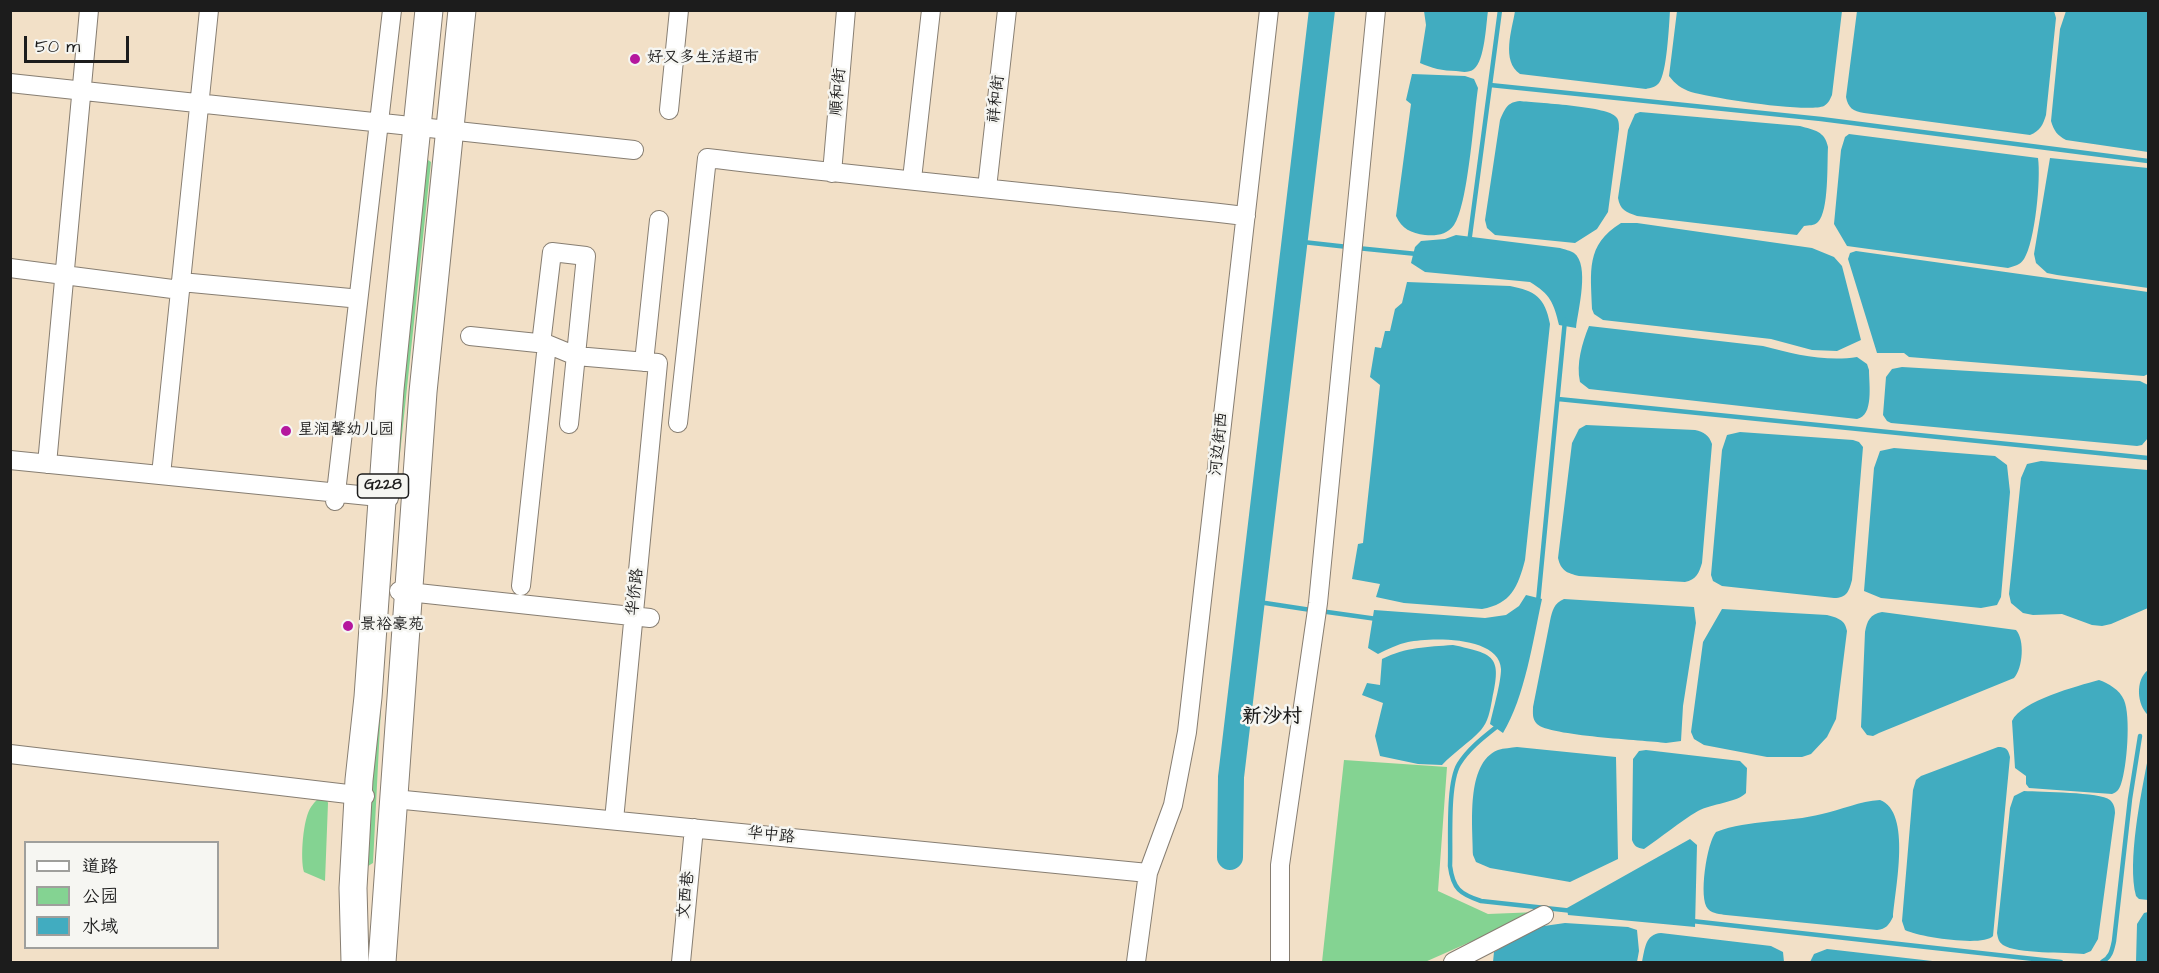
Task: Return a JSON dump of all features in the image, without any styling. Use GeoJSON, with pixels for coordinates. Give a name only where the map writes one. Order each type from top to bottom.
{"type":"FeatureCollection","features":[{"type":"Feature","properties":{"kind":"highway","name":"G228"},"geometry":{"type":"LineString","coordinates":[[355,963],[353,888],[359,780],[368,697],[390,389],[429,10]]}},
{"type":"Feature","properties":{"kind":"highway","name":"G228"},"geometry":{"type":"LineString","coordinates":[[382,963],[423,392],[462,10]]}},
{"type":"Feature","properties":{"kind":"street"},"geometry":{"type":"LineString","coordinates":[[48,464],[89,10]]}},
{"type":"Feature","properties":{"kind":"street"},"geometry":{"type":"LineString","coordinates":[[161,475],[209,10]]}},
{"type":"Feature","properties":{"kind":"street"},"geometry":{"type":"LineString","coordinates":[[335,501],[392,10]]}},
{"type":"Feature","properties":{"kind":"street"},"geometry":{"type":"LineString","coordinates":[[669,110],[679,10]]}},
{"type":"Feature","properties":{"kind":"street","name":"順和街"},"geometry":{"type":"LineString","coordinates":[[832,173],[846,10]]}},
{"type":"Feature","properties":{"kind":"street"},"geometry":{"type":"LineString","coordinates":[[912,179],[931,10]]}},
{"type":"Feature","properties":{"kind":"street","name":"祥和街"},"geometry":{"type":"LineString","coordinates":[[987,188],[1006,10]]}},
{"type":"Feature","properties":{"kind":"street","name":"河边街西"},"geometry":{"type":"LineString","coordinates":[[1136,963],[1148,873],[1173,805],[1187,732],[1269,10]]}},
{"type":"Feature","properties":{"kind":"street"},"geometry":{"type":"LineString","coordinates":[[1280,963],[1280,865],[1317,611],[1376,10]]}},
{"type":"Feature","properties":{"kind":"street"},"geometry":{"type":"LineString","coordinates":[[10,83],[634,150]]}},
{"type":"Feature","properties":{"kind":"street"},"geometry":{"type":"LineString","coordinates":[[678,423],[707,158],[1246,216]]}},
{"type":"Feature","properties":{"kind":"street","name":"华侨路"},"geometry":{"type":"LineString","coordinates":[[614,820],[651,363],[659,220]]}},
{"type":"Feature","properties":{"kind":"street"},"geometry":{"type":"LineString","coordinates":[[521,586],[552,252],[586,256],[569,424]]}},
{"type":"Feature","properties":{"kind":"street"},"geometry":{"type":"LineString","coordinates":[[10,268],[181,286],[351,298]]}},
{"type":"Feature","properties":{"kind":"street"},"geometry":{"type":"LineString","coordinates":[[470,336],[544,344],[576,356],[651,363]]}},
{"type":"Feature","properties":{"kind":"street"},"geometry":{"type":"LineString","coordinates":[[10,460],[389,498]]}},
{"type":"Feature","properties":{"kind":"street"},"geometry":{"type":"LineString","coordinates":[[399,591],[650,618]]}},
{"type":"Feature","properties":{"kind":"street"},"geometry":{"type":"LineString","coordinates":[[10,754],[365,796]]}},
{"type":"Feature","properties":{"kind":"street","name":"华中路"},"geometry":{"type":"LineString","coordinates":[[394,799],[1148,873]]}},
{"type":"Feature","properties":{"kind":"street","name":"文西巷"},"geometry":{"type":"LineString","coordinates":[[681,963],[694,828]]}},
{"type":"Feature","properties":{"kind":"street"},"geometry":{"type":"LineString","coordinates":[[1453,963],[1544,915]]}},
{"type":"Feature","properties":{"kind":"green space"},"geometry":{"type":"Polygon","coordinates":[[[425,158],[431,162],[394,510],[373,863],[368,866],[365,865],[372,686],[425,158]]]}},
{"type":"Feature","properties":{"kind":"green space"},"geometry":{"type":"Polygon","coordinates":[[[1344,760],[1447,767],[1438,891],[1488,914],[1538,912],[1425,962],[1322,962],[1344,760]]]}},
{"type":"Feature","properties":{"kind":"green space"},"geometry":{"type":"Polygon","coordinates":[[[325,793],[328,803],[325,881],[304,872],[302,858],[308,812],[325,793]]]}},
{"type":"Feature","properties":{"kind":"water"},"geometry":{"type":"Polygon","coordinates":[[[1424,11],[1488,11],[1483,50],[1474,69],[1465,72],[1446,70],[1420,63],[1426,25],[1424,11]]]}},
{"type":"Feature","properties":{"kind":"water"},"geometry":{"type":"Polygon","coordinates":[[[1515,11],[1670,11],[1662,78],[1659,83],[1646,89],[1520,74],[1514,68],[1509,53],[1515,11]]]}},
{"type":"Feature","properties":{"kind":"water"},"geometry":{"type":"Polygon","coordinates":[[[1677,11],[1842,11],[1832,95],[1829,101],[1824,106],[1799,108],[1718,98],[1682,88],[1669,76],[1677,11]]]}},
{"type":"Feature","properties":{"kind":"water"},"geometry":{"type":"Polygon","coordinates":[[[1857,11],[2054,11],[2056,18],[2046,115],[2041,127],[2030,135],[1864,113],[1854,110],[1848,104],[1846,97],[1857,11]]]}},
{"type":"Feature","properties":{"kind":"water"},"geometry":{"type":"Polygon","coordinates":[[[2066,11],[2148,11],[2148,152],[2066,140],[2055,130],[2051,121],[2060,29],[2066,11]]]}},
{"type":"Feature","properties":{"kind":"water"},"geometry":{"type":"Polygon","coordinates":[[[1412,74],[1465,76],[1474,79],[1478,88],[1470,160],[1459,215],[1451,228],[1437,235],[1411,232],[1401,224],[1396,216],[1411,104],[1406,100],[1412,74]]]}},
{"type":"Feature","properties":{"kind":"water"},"geometry":{"type":"Polygon","coordinates":[[[1520,101],[1598,110],[1615,116],[1618,120],[1619,129],[1608,212],[1597,229],[1575,243],[1495,235],[1487,228],[1485,220],[1500,120],[1509,105],[1520,101]]]}},
{"type":"Feature","properties":{"kind":"water"},"geometry":{"type":"Polygon","coordinates":[[[1640,112],[1800,126],[1822,134],[1828,147],[1826,198],[1822,216],[1813,225],[1804,226],[1797,235],[1637,216],[1627,212],[1620,205],[1618,198],[1628,130],[1635,114],[1640,112]]]}},
{"type":"Feature","properties":{"kind":"water"},"geometry":{"type":"Polygon","coordinates":[[[1849,134],[2038,158],[2039,180],[2036,210],[2031,239],[2024,259],[2019,264],[2008,268],[1847,246],[1834,224],[1841,150],[1845,137],[1849,134]]]}},
{"type":"Feature","properties":{"kind":"water"},"geometry":{"type":"Polygon","coordinates":[[[2050,158],[2148,168],[2148,288],[2047,273],[2036,263],[2034,254],[2050,158]]]}},
{"type":"Feature","properties":{"kind":"water"},"geometry":{"type":"Polygon","coordinates":[[[1621,223],[1637,223],[1812,248],[1834,257],[1842,266],[1861,340],[1837,351],[1812,350],[1771,339],[1603,320],[1594,314],[1592,309],[1593,260],[1601,241],[1609,231],[1621,223]]]}},
{"type":"Feature","properties":{"kind":"water"},"geometry":{"type":"Polygon","coordinates":[[[1456,235],[1560,248],[1574,253],[1579,259],[1582,277],[1576,328],[1559,325],[1550,300],[1530,282],[1425,272],[1411,263],[1415,247],[1421,241],[1445,239],[1456,235]]]}},
{"type":"Feature","properties":{"kind":"water"},"geometry":{"type":"Polygon","coordinates":[[[1856,251],[2148,292],[2148,374],[2144,376],[1909,357],[1904,353],[1877,353],[1848,259],[1850,253],[1856,251]]]}},
{"type":"Feature","properties":{"kind":"water"},"geometry":{"type":"Polygon","coordinates":[[[1407,282],[1519,288],[1538,297],[1548,315],[1550,324],[1525,560],[1512,593],[1492,607],[1482,609],[1404,603],[1376,597],[1380,584],[1352,579],[1358,544],[1363,543],[1380,385],[1370,377],[1375,347],[1381,348],[1385,331],[1390,331],[1395,309],[1402,303],[1407,282]]]}},
{"type":"Feature","properties":{"kind":"water"},"geometry":{"type":"Polygon","coordinates":[[[1589,326],[1763,346],[1822,358],[1857,357],[1867,364],[1869,370],[1868,406],[1862,417],[1857,419],[1589,389],[1580,382],[1579,361],[1589,326]]]}},
{"type":"Feature","properties":{"kind":"water"},"geometry":{"type":"Polygon","coordinates":[[[1902,367],[2140,381],[2148,385],[2148,438],[2142,445],[2137,446],[1891,423],[1883,415],[1886,377],[1892,369],[1902,367]]]}},
{"type":"Feature","properties":{"kind":"water"},"geometry":{"type":"Polygon","coordinates":[[[1586,425],[1695,430],[1704,433],[1709,438],[1712,444],[1702,563],[1692,580],[1685,582],[1579,576],[1563,569],[1558,558],[1572,443],[1579,429],[1586,425]]]}},
{"type":"Feature","properties":{"kind":"water"},"geometry":{"type":"Polygon","coordinates":[[[1740,432],[1853,440],[1859,442],[1863,447],[1852,580],[1845,595],[1834,598],[1722,586],[1713,581],[1711,575],[1722,450],[1727,435],[1740,432]]]}},
{"type":"Feature","properties":{"kind":"water"},"geometry":{"type":"Polygon","coordinates":[[[1894,448],[1995,456],[2007,465],[2010,492],[2001,597],[1997,605],[1981,608],[1881,598],[1864,591],[1874,468],[1880,451],[1894,448]]]}},
{"type":"Feature","properties":{"kind":"water"},"geometry":{"type":"Polygon","coordinates":[[[2041,461],[2148,470],[2148,608],[2102,626],[2092,625],[2062,614],[2023,613],[2011,603],[2009,594],[2021,478],[2027,464],[2041,461]]]}},
{"type":"Feature","properties":{"kind":"water"},"geometry":{"type":"Polygon","coordinates":[[[1526,595],[1542,599],[1523,686],[1511,719],[1503,733],[1490,724],[1501,669],[1498,658],[1489,650],[1463,641],[1432,639],[1397,645],[1378,654],[1368,648],[1374,610],[1485,618],[1506,615],[1519,606],[1526,595]]]}},
{"type":"Feature","properties":{"kind":"water"},"geometry":{"type":"Polygon","coordinates":[[[1564,599],[1694,607],[1696,623],[1683,706],[1681,741],[1666,743],[1559,732],[1535,722],[1533,707],[1551,617],[1556,605],[1564,599]]]}},
{"type":"Feature","properties":{"kind":"water"},"geometry":{"type":"Polygon","coordinates":[[[1722,609],[1827,615],[1844,624],[1847,631],[1836,719],[1827,737],[1811,754],[1802,757],[1767,757],[1704,745],[1694,739],[1691,732],[1703,642],[1722,609]]]}},
{"type":"Feature","properties":{"kind":"water"},"geometry":{"type":"Polygon","coordinates":[[[1882,612],[2016,630],[2022,647],[2017,673],[2014,678],[1873,736],[1867,735],[1861,727],[1865,632],[1870,619],[1882,612]]]}},
{"type":"Feature","properties":{"kind":"water"},"geometry":{"type":"Polygon","coordinates":[[[1453,645],[1486,655],[1492,659],[1495,666],[1495,685],[1487,720],[1483,727],[1442,765],[1418,764],[1380,756],[1375,736],[1383,703],[1362,695],[1367,683],[1380,685],[1382,659],[1408,650],[1453,645]]]}},
{"type":"Feature","properties":{"kind":"water"},"geometry":{"type":"Polygon","coordinates":[[[2148,670],[2148,715],[2140,699],[2139,686],[2148,670]]]}},
{"type":"Feature","properties":{"kind":"water"},"geometry":{"type":"Polygon","coordinates":[[[2099,680],[2117,690],[2126,708],[2128,729],[2126,754],[2119,789],[2112,794],[2029,788],[2026,784],[2026,776],[2015,768],[2012,721],[2026,707],[2038,701],[2064,690],[2099,680]]]}},
{"type":"Feature","properties":{"kind":"water"},"geometry":{"type":"Polygon","coordinates":[[[1517,747],[1616,757],[1618,859],[1570,882],[1490,868],[1476,862],[1473,855],[1472,813],[1473,797],[1480,768],[1487,757],[1498,750],[1517,747]]]}},
{"type":"Feature","properties":{"kind":"water"},"geometry":{"type":"Polygon","coordinates":[[[1998,747],[2006,749],[2010,757],[1993,936],[1977,941],[1964,941],[1936,938],[1905,930],[1902,921],[1913,790],[1916,780],[1921,776],[1998,747]]]}},
{"type":"Feature","properties":{"kind":"water"},"geometry":{"type":"Polygon","coordinates":[[[1639,751],[1740,761],[1747,768],[1746,793],[1737,799],[1698,811],[1644,849],[1638,847],[1632,840],[1633,759],[1639,751]]]}},
{"type":"Feature","properties":{"kind":"water"},"geometry":{"type":"Polygon","coordinates":[[[2148,758],[2148,900],[2139,899],[2136,896],[2133,865],[2136,828],[2148,758]]]}},
{"type":"Feature","properties":{"kind":"water"},"geometry":{"type":"Polygon","coordinates":[[[2024,791],[2095,795],[2110,800],[2114,806],[2115,813],[2098,939],[2091,951],[2084,954],[2019,950],[2003,945],[1998,939],[2010,808],[2014,796],[2024,791]]]}},
{"type":"Feature","properties":{"kind":"water"},"geometry":{"type":"Polygon","coordinates":[[[1880,800],[1890,807],[1896,819],[1899,835],[1893,917],[1885,928],[1877,930],[1726,915],[1714,913],[1708,909],[1704,894],[1705,870],[1716,832],[1742,825],[1809,817],[1880,800]]]}},
{"type":"Feature","properties":{"kind":"water"},"geometry":{"type":"Polygon","coordinates":[[[1690,839],[1697,845],[1695,927],[1568,915],[1567,908],[1690,839]]]}},
{"type":"Feature","properties":{"kind":"water"},"geometry":{"type":"Polygon","coordinates":[[[2148,912],[2148,962],[2136,962],[2137,924],[2144,913],[2148,912]]]}},
{"type":"Feature","properties":{"kind":"water"},"geometry":{"type":"Polygon","coordinates":[[[1565,923],[1628,927],[1637,930],[1639,951],[1637,962],[1493,962],[1494,952],[1537,927],[1565,923]]]}},
{"type":"Feature","properties":{"kind":"water"},"geometry":{"type":"Polygon","coordinates":[[[1661,933],[1771,946],[1783,952],[1784,962],[1642,962],[1649,939],[1661,933]]]}},
{"type":"Feature","properties":{"kind":"water"},"geometry":{"type":"Polygon","coordinates":[[[1827,949],[1941,962],[1810,962],[1814,954],[1827,949]]]}},
{"type":"Feature","properties":{"kind":"waterway"},"geometry":{"type":"LineString","coordinates":[[1230,857],[1231,777],[1322,10]]}},
{"type":"Feature","properties":{"kind":"waterway"},"geometry":{"type":"LineString","coordinates":[[1469,243],[1500,10]]}},
{"type":"Feature","properties":{"kind":"waterway"},"geometry":{"type":"LineString","coordinates":[[1490,85],[1821,119],[2148,161]]}},
{"type":"Feature","properties":{"kind":"waterway"},"geometry":{"type":"LineString","coordinates":[[1294,241],[1348,247]]}},
{"type":"Feature","properties":{"kind":"waterway"},"geometry":{"type":"LineString","coordinates":[[1357,248],[1417,254]]}},
{"type":"Feature","properties":{"kind":"waterway"},"geometry":{"type":"LineString","coordinates":[[1538,602],[1565,320]]}},
{"type":"Feature","properties":{"kind":"waterway"},"geometry":{"type":"LineString","coordinates":[[1558,399],[2148,458]]}},
{"type":"Feature","properties":{"kind":"waterway"},"geometry":{"type":"LineString","coordinates":[[1252,601],[1311,610]]}},
{"type":"Feature","properties":{"kind":"waterway"},"geometry":{"type":"LineString","coordinates":[[1320,611],[1377,619]]}},
{"type":"Feature","properties":{"kind":"waterway"},"geometry":{"type":"LineString","coordinates":[[1499,725],[1467,753],[1455,773],[1450,813],[1450,866],[1453,880],[1459,890],[1481,901],[1573,911]]}},
{"type":"Feature","properties":{"kind":"waterway"},"geometry":{"type":"LineString","coordinates":[[2102,962],[2109,956],[2114,941],[2130,799],[2140,736]]}},
{"type":"Feature","properties":{"kind":"waterway"},"geometry":{"type":"LineString","coordinates":[[1692,921],[2061,962]]}},
{"type":"Feature","properties":{"kind":"place","name":"好又多生活超市"},"geometry":{"type":"Point","coordinates":[635,59]}},
{"type":"Feature","properties":{"kind":"place","name":"星润馨幼儿园"},"geometry":{"type":"Point","coordinates":[286,431]}},
{"type":"Feature","properties":{"kind":"place","name":"景裕豪苑"},"geometry":{"type":"Point","coordinates":[348,626]}},
{"type":"Feature","properties":{"kind":"district","name":"新沙村"},"geometry":{"type":"Point","coordinates":[1272,718]}}]}
